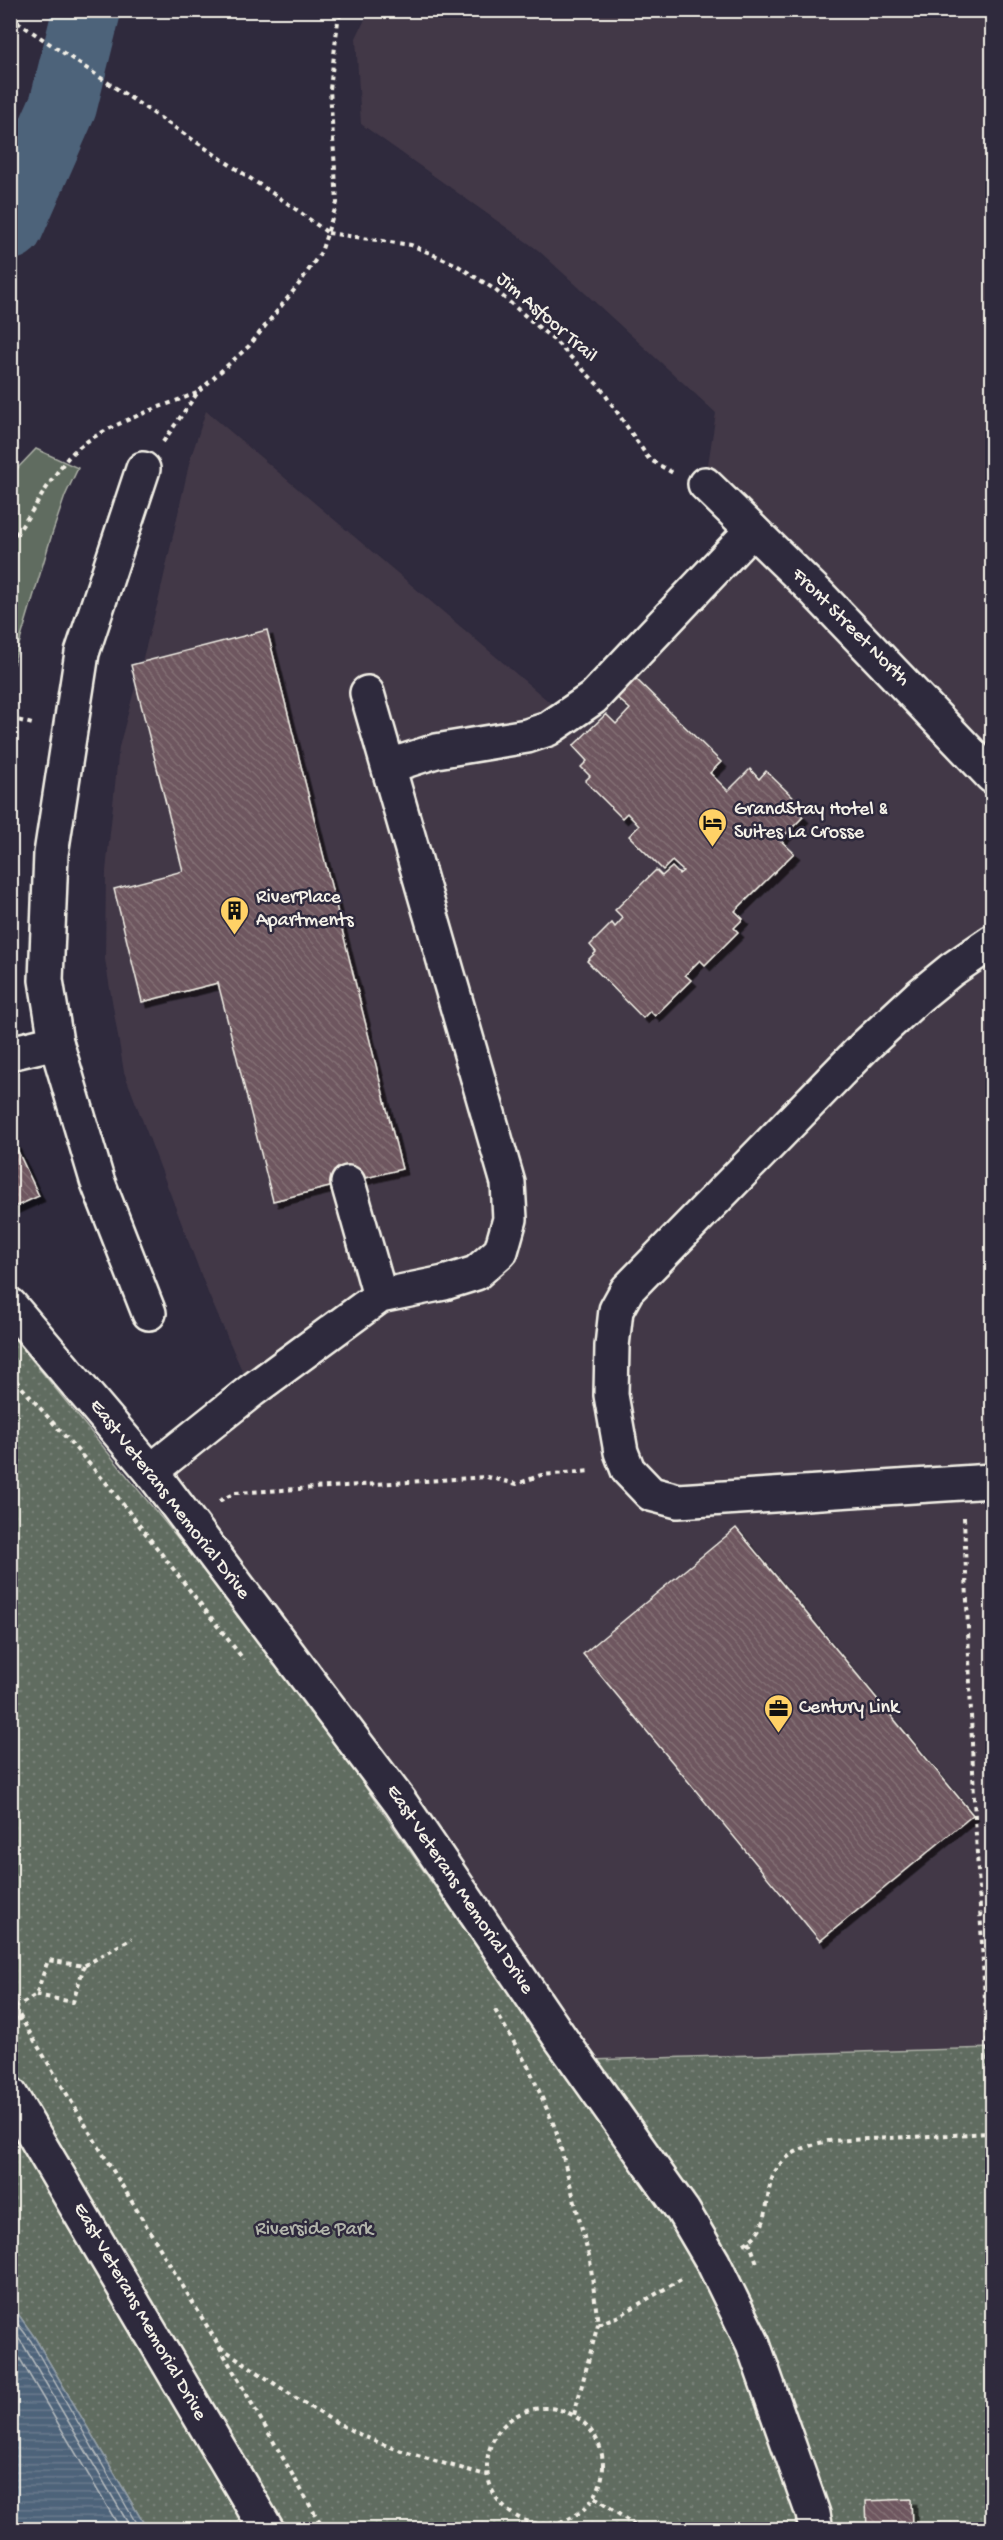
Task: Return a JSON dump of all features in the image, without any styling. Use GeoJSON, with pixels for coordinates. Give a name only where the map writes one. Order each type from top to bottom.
{"type":"FeatureCollection","features":[{"type":"Feature","properties":{"kind":"street"},"geometry":{"type":"LineString","coordinates":[[143,469],[82,653],[51,854],[46,980],[56,1042],[97,1180],[149,1313]]}},
{"type":"Feature","properties":{"kind":"street","name":"Front Street North"},"geometry":{"type":"LineString","coordinates":[[705,484],[849,626],[993,776]]}},
{"type":"Feature","properties":{"kind":"street"},"geometry":{"type":"LineString","coordinates":[[389,766],[436,751],[527,735],[548,729],[567,717],[592,698],[752,530]]}},
{"type":"Feature","properties":{"kind":"street"},"geometry":{"type":"LineString","coordinates":[[151,1471],[251,1391],[380,1296],[444,1283],[477,1273],[501,1251],[510,1219],[508,1183],[367,693]]}},
{"type":"Feature","properties":{"kind":"street"},"geometry":{"type":"LineString","coordinates":[[978,1482],[678,1501],[651,1494],[628,1470],[621,1452],[611,1395],[612,1346],[616,1310],[627,1290],[864,1047],[919,996],[951,970],[993,942]]}},
{"type":"Feature","properties":{"kind":"street"},"geometry":{"type":"LineString","coordinates":[[10,1053],[56,1042]]}},
{"type":"Feature","properties":{"kind":"street"},"geometry":{"type":"LineString","coordinates":[[348,1183],[380,1296]]}},
{"type":"Feature","properties":{"kind":"street","name":"East Veterans Memorial Drive"},"geometry":{"type":"LineString","coordinates":[[10,1305],[151,1471],[400,1802],[561,2039],[683,2211],[713,2262],[753,2344],[813,2514],[816,2529]]}},
{"type":"Feature","properties":{"kind":"street","name":"East Veterans Memorial Drive"},"geometry":{"type":"LineString","coordinates":[[10,2094],[267,2529]]}},
{"type":"Feature","properties":{"kind":"path"},"geometry":{"type":"LineString","coordinates":[[143,469],[198,392],[249,346],[299,284],[321,252],[337,203],[330,89],[338,21],[342,10]]}},
{"type":"Feature","properties":{"kind":"path"},"geometry":{"type":"LineString","coordinates":[[10,17],[290,205],[328,233]]}},
{"type":"Feature","properties":{"kind":"path","name":"Jim Asfoor Trail"},"geometry":{"type":"LineString","coordinates":[[328,233],[411,245],[455,264],[494,289],[556,342],[600,387],[649,459],[664,470],[705,484]]}},
{"type":"Feature","properties":{"kind":"path"},"geometry":{"type":"LineString","coordinates":[[10,542],[68,457],[87,441],[198,392]]}},
{"type":"Feature","properties":{"kind":"path"},"geometry":{"type":"LineString","coordinates":[[10,1374],[108,1485],[248,1664]]}},
{"type":"Feature","properties":{"kind":"path"},"geometry":{"type":"LineString","coordinates":[[10,1380],[20,1385]]}},
{"type":"Feature","properties":{"kind":"path"},"geometry":{"type":"LineString","coordinates":[[219,1501],[235,1492],[487,1477],[517,1484],[541,1475],[593,1471]]}},
{"type":"Feature","properties":{"kind":"path"},"geometry":{"type":"LineString","coordinates":[[978,1482],[974,1800],[993,2127]]}},
{"type":"Feature","properties":{"kind":"path"},"geometry":{"type":"LineString","coordinates":[[15,2008],[36,1995],[48,1960],[84,1966],[132,1938]]}},
{"type":"Feature","properties":{"kind":"path"},"geometry":{"type":"LineString","coordinates":[[36,1995],[73,2002],[84,1966]]}},
{"type":"Feature","properties":{"kind":"path"},"geometry":{"type":"LineString","coordinates":[[10,2000],[219,2346],[324,2529]]}},
{"type":"Feature","properties":{"kind":"path"},"geometry":{"type":"LineString","coordinates":[[492,2006],[529,2068],[556,2130],[590,2260],[598,2324],[574,2415]]}},
{"type":"Feature","properties":{"kind":"path"},"geometry":{"type":"LineString","coordinates":[[10,2025],[21,2018]]}},
{"type":"Feature","properties":{"kind":"path"},"geometry":{"type":"LineString","coordinates":[[598,2324],[619,2316],[749,2241],[759,2230],[765,2217],[770,2178],[778,2164],[807,2145],[828,2141],[993,2133]]}},
{"type":"Feature","properties":{"kind":"path"},"geometry":{"type":"LineString","coordinates":[[219,2346],[284,2391],[347,2428],[416,2455],[486,2475]]}},
{"type":"Feature","properties":{"kind":"path"},"geometry":{"type":"LineString","coordinates":[[537,2408],[556,2409],[574,2415],[594,2435],[604,2461],[602,2480],[595,2497],[582,2512],[565,2521],[546,2525],[527,2523],[512,2516],[500,2505],[491,2491],[486,2475],[486,2458],[492,2440],[503,2425],[519,2414],[537,2408]]}},
{"type":"Feature","properties":{"kind":"path"},"geometry":{"type":"LineString","coordinates":[[595,2497],[641,2529]]}},
{"type":"Feature","properties":{"kind":"path"},"geometry":{"type":"LineString","coordinates":[[525,2529],[527,2523]]}},
{"type":"Feature","properties":{"kind":"shaded area"},"geometry":{"type":"Polygon","coordinates":[[[369,11],[992,11],[992,2048],[556,2061],[561,2039],[151,1471],[251,1391],[208,1293],[124,1072],[105,959],[106,871],[119,747],[159,598],[190,460],[206,411],[567,717],[751,530],[705,484],[716,413],[538,250],[361,124],[356,38],[369,11]]]}},
{"type":"Feature","properties":{"kind":"green space"},"geometry":{"type":"Polygon","coordinates":[[[36,449],[78,468],[65,496],[52,534],[11,671],[11,475],[36,449]]]}},
{"type":"Feature","properties":{"kind":"green space","name":"Riverside Park"},"geometry":{"type":"Polygon","coordinates":[[[10,1333],[195,1559],[341,1752],[556,2061],[992,2048],[992,2529],[147,2529],[35,2338],[11,2304],[10,1333]]]}},
{"type":"Feature","properties":{"kind":"water"},"geometry":{"type":"Polygon","coordinates":[[[11,2304],[35,2338],[147,2529],[11,2529],[11,2304]]]}},
{"type":"Feature","properties":{"kind":"building","name":"RiverPlace Apartments"},"geometry":{"type":"Polygon","coordinates":[[[267,630],[402,1169],[273,1201],[218,983],[142,1002],[114,889],[183,871],[131,665],[267,630]]]}},
{"type":"Feature","properties":{"kind":"building","name":"GrandStay Hotel & Suites La Crosse"},"geometry":{"type":"Polygon","coordinates":[[[633,676],[721,762],[710,773],[728,791],[750,769],[759,779],[766,771],[801,805],[796,810],[803,817],[780,840],[794,853],[735,911],[743,919],[734,928],[738,932],[705,965],[700,960],[685,975],[691,980],[655,1016],[650,1011],[643,1018],[587,961],[596,952],[590,945],[612,923],[615,927],[623,918],[615,910],[656,870],[662,876],[672,867],[679,874],[683,871],[672,861],[663,870],[629,836],[639,826],[627,813],[622,818],[585,781],[590,776],[581,767],[587,761],[573,746],[606,714],[616,724],[630,709],[614,695],[633,676]]]}},
{"type":"Feature","properties":{"kind":"building"},"geometry":{"type":"Polygon","coordinates":[[[14,1143],[39,1196],[10,1209],[10,1144],[14,1143]]]}},
{"type":"Feature","properties":{"kind":"building","name":"Century Link"},"geometry":{"type":"Polygon","coordinates":[[[736,1528],[973,1815],[820,1941],[583,1654],[736,1528]]]}},
{"type":"Feature","properties":{"kind":"building"},"geometry":{"type":"Polygon","coordinates":[[[911,2499],[912,2530],[867,2530],[866,2501],[911,2499]]]}},
{"type":"Feature","properties":{"kind":"waterway"},"geometry":{"type":"LineString","coordinates":[[10,226],[63,106],[87,10]]}},
{"type":"Feature","properties":{"kind":"place","name":"GrandStay Hotel & Suites La Crosse"},"geometry":{"type":"Point","coordinates":[713,848]}},
{"type":"Feature","properties":{"kind":"place","name":"RiverPlace Apartments"},"geometry":{"type":"Point","coordinates":[235,936]}},
{"type":"Feature","properties":{"kind":"place","name":"Century Link"},"geometry":{"type":"Point","coordinates":[778,1734]}}]}
